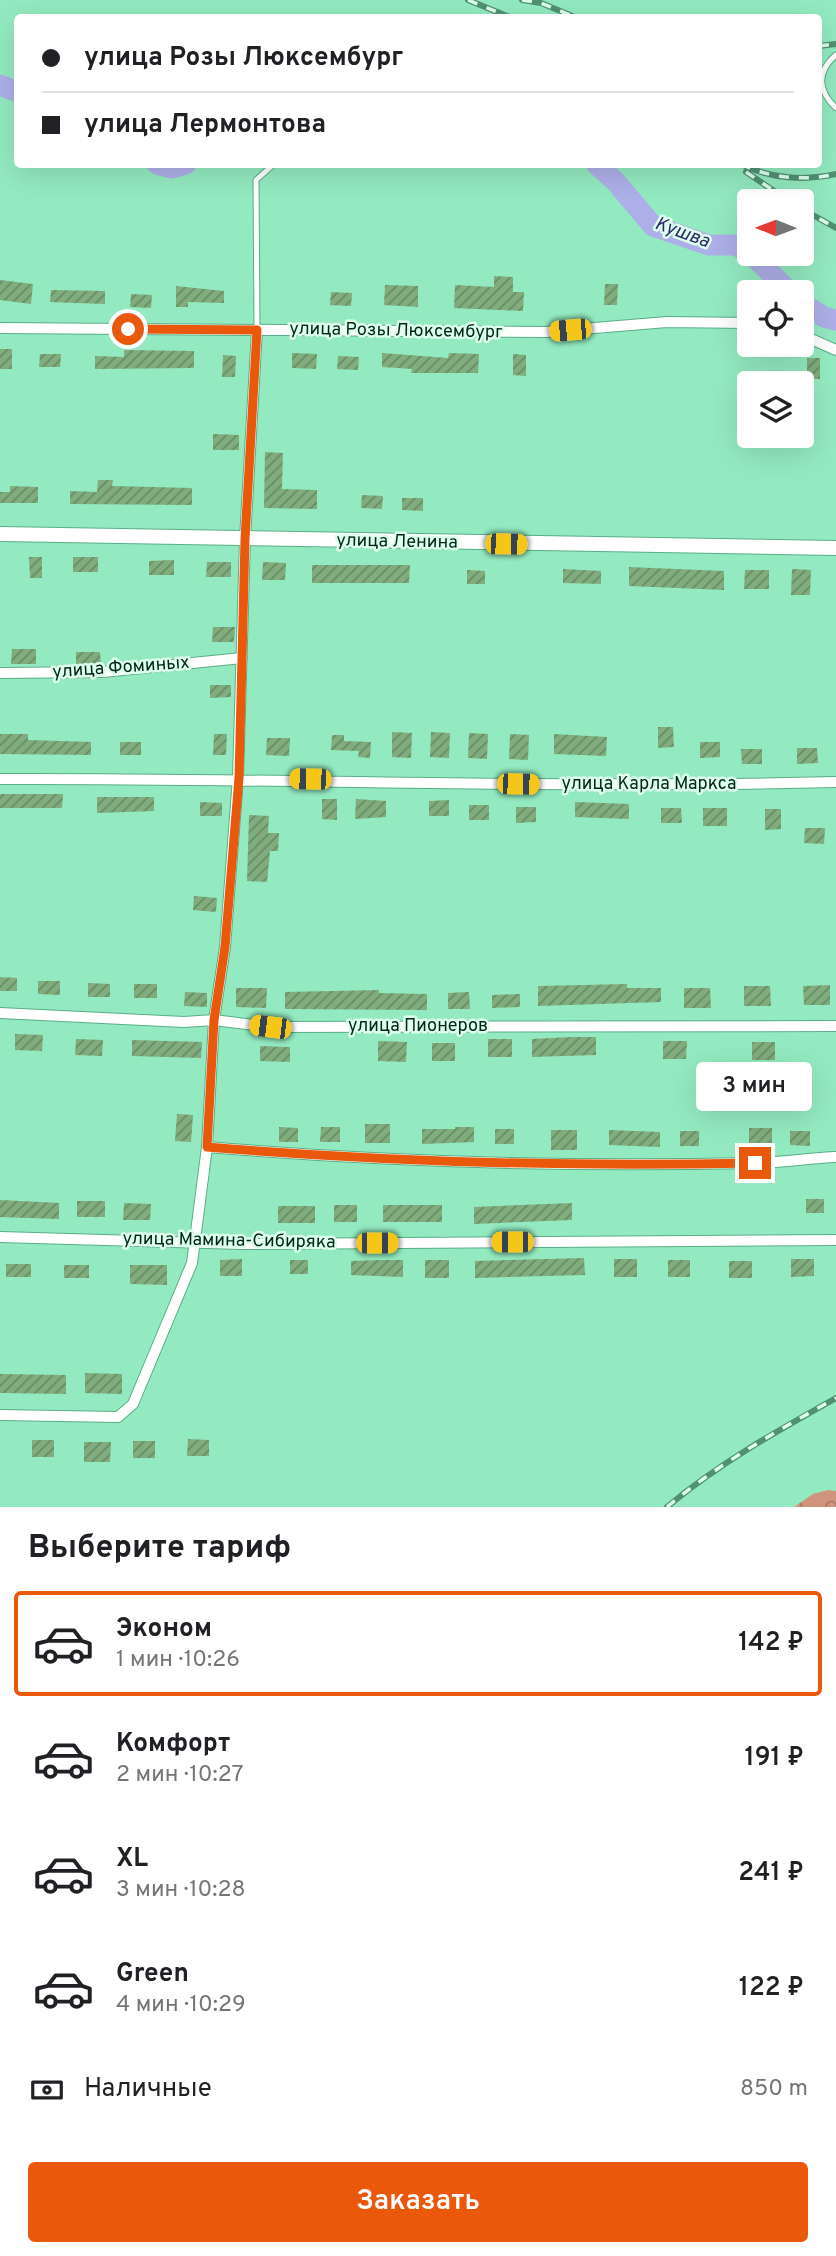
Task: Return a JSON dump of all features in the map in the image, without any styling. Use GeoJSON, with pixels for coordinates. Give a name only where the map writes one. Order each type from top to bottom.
{"type":"FeatureCollection","features":[{"type":"Feature","properties":{"kind":"main road","name":"улица Ленина"},"geometry":{"type":"LineString","coordinates":[[0,534],[836,548]]}},
{"type":"Feature","properties":{"kind":"street","name":"улица Розы Люксембург"},"geometry":{"type":"LineString","coordinates":[[0,328],[546,332],[667,322],[737,323]]}},
{"type":"Feature","properties":{"kind":"street"},"geometry":{"type":"LineString","coordinates":[[0,1415],[118,1417],[133,1404],[192,1263],[207,1147],[214,1020],[225,947],[239,778],[245,539],[257,330]]}},
{"type":"Feature","properties":{"kind":"street"},"geometry":{"type":"LineString","coordinates":[[814,340],[836,350]]}},
{"type":"Feature","properties":{"kind":"street","name":"улица Фоминых"},"geometry":{"type":"LineString","coordinates":[[0,673],[103,672],[242,658]]}},
{"type":"Feature","properties":{"kind":"street","name":"улица Карла Маркса"},"geometry":{"type":"LineString","coordinates":[[0,779],[239,778],[663,786],[836,782]]}},
{"type":"Feature","properties":{"kind":"street","name":"улица Пионеров"},"geometry":{"type":"LineString","coordinates":[[0,1013],[214,1020],[270,1027],[836,1026]]}},
{"type":"Feature","properties":{"kind":"street"},"geometry":{"type":"LineString","coordinates":[[207,1147],[336,1158],[491,1163],[741,1163],[836,1157]]}},
{"type":"Feature","properties":{"kind":"street","name":"улица Мамина-Сибиряка"},"geometry":{"type":"LineString","coordinates":[[0,1237],[243,1244],[836,1240]]}},
{"type":"Feature","properties":{"kind":"lane"},"geometry":{"type":"LineString","coordinates":[[822,72],[836,55]]}},
{"type":"Feature","properties":{"kind":"lane"},"geometry":{"type":"LineString","coordinates":[[822,93],[836,108]]}},
{"type":"Feature","properties":{"kind":"lane"},"geometry":{"type":"LineString","coordinates":[[257,330],[256,180],[270,168]]}},
{"type":"Feature","properties":{"kind":"green space"},"geometry":{"type":"Polygon","coordinates":[[[836,1491],[836,1507],[794,1507],[813,1494],[836,1491]]]}},
{"type":"Feature","properties":{"kind":"building"},"geometry":{"type":"Polygon","coordinates":[[[494,276],[513,277],[513,292],[524,292],[523,311],[454,308],[455,285],[494,287],[494,276]]]}},
{"type":"Feature","properties":{"kind":"building"},"geometry":{"type":"Polygon","coordinates":[[[0,280],[33,284],[31,304],[0,300],[0,280]]]}},
{"type":"Feature","properties":{"kind":"building"},"geometry":{"type":"Polygon","coordinates":[[[605,284],[618,284],[617,305],[604,305],[605,284]]]}},
{"type":"Feature","properties":{"kind":"building"},"geometry":{"type":"Polygon","coordinates":[[[385,285],[418,286],[418,307],[384,305],[385,285]]]}},
{"type":"Feature","properties":{"kind":"building"},"geometry":{"type":"Polygon","coordinates":[[[176,286],[224,291],[224,303],[188,302],[188,307],[176,307],[176,286]]]}},
{"type":"Feature","properties":{"kind":"building"},"geometry":{"type":"Polygon","coordinates":[[[51,290],[105,291],[105,304],[50,302],[51,290]]]}},
{"type":"Feature","properties":{"kind":"building"},"geometry":{"type":"Polygon","coordinates":[[[331,292],[352,293],[351,306],[330,305],[331,292]]]}},
{"type":"Feature","properties":{"kind":"building"},"geometry":{"type":"Polygon","coordinates":[[[131,294],[152,295],[151,308],[130,307],[131,294]]]}},
{"type":"Feature","properties":{"kind":"building"},"geometry":{"type":"Polygon","coordinates":[[[0,349],[12,349],[12,369],[0,369],[0,349]]]}},
{"type":"Feature","properties":{"kind":"building"},"geometry":{"type":"Polygon","coordinates":[[[124,350],[194,351],[194,368],[95,369],[95,356],[124,357],[124,350]]]}},
{"type":"Feature","properties":{"kind":"building"},"geometry":{"type":"Polygon","coordinates":[[[292,353],[317,354],[316,369],[292,368],[292,353]]]}},
{"type":"Feature","properties":{"kind":"building"},"geometry":{"type":"Polygon","coordinates":[[[382,353],[448,358],[449,353],[479,354],[478,373],[411,373],[412,369],[382,367],[382,353]]]}},
{"type":"Feature","properties":{"kind":"building"},"geometry":{"type":"Polygon","coordinates":[[[40,354],[61,354],[60,367],[39,367],[40,354]]]}},
{"type":"Feature","properties":{"kind":"building"},"geometry":{"type":"Polygon","coordinates":[[[513,354],[526,355],[526,376],[513,375],[513,354]]]}},
{"type":"Feature","properties":{"kind":"building"},"geometry":{"type":"Polygon","coordinates":[[[223,355],[236,356],[235,377],[222,377],[223,355]]]}},
{"type":"Feature","properties":{"kind":"building"},"geometry":{"type":"Polygon","coordinates":[[[338,356],[359,357],[358,370],[337,369],[338,356]]]}},
{"type":"Feature","properties":{"kind":"building"},"geometry":{"type":"Polygon","coordinates":[[[807,358],[820,358],[820,379],[814,379],[814,371],[807,371],[807,358]]]}},
{"type":"Feature","properties":{"kind":"building"},"geometry":{"type":"Polygon","coordinates":[[[213,434],[239,435],[239,450],[213,450],[213,434]]]}},
{"type":"Feature","properties":{"kind":"building"},"geometry":{"type":"Polygon","coordinates":[[[265,452],[283,453],[282,489],[317,490],[317,509],[264,508],[265,452]]]}},
{"type":"Feature","properties":{"kind":"building"},"geometry":{"type":"Polygon","coordinates":[[[98,480],[113,480],[112,486],[192,488],[192,505],[70,504],[70,491],[97,492],[98,480]]]}},
{"type":"Feature","properties":{"kind":"building"},"geometry":{"type":"Polygon","coordinates":[[[10,486],[38,487],[38,503],[0,503],[0,492],[10,492],[10,486]]]}},
{"type":"Feature","properties":{"kind":"building"},"geometry":{"type":"Polygon","coordinates":[[[362,495],[383,496],[382,509],[361,508],[362,495]]]}},
{"type":"Feature","properties":{"kind":"building"},"geometry":{"type":"Polygon","coordinates":[[[402,498],[423,498],[423,511],[402,510],[402,498]]]}},
{"type":"Feature","properties":{"kind":"building"},"geometry":{"type":"Polygon","coordinates":[[[29,557],[42,557],[42,578],[30,578],[29,557]]]}},
{"type":"Feature","properties":{"kind":"building"},"geometry":{"type":"Polygon","coordinates":[[[73,557],[98,557],[98,572],[73,572],[73,557]]]}},
{"type":"Feature","properties":{"kind":"building"},"geometry":{"type":"Polygon","coordinates":[[[174,560],[174,575],[149,575],[149,561],[174,560]]]}},
{"type":"Feature","properties":{"kind":"building"},"geometry":{"type":"Polygon","coordinates":[[[207,562],[231,562],[231,577],[206,577],[207,562]]]}},
{"type":"Feature","properties":{"kind":"building"},"geometry":{"type":"Polygon","coordinates":[[[263,562],[286,563],[285,580],[262,580],[263,562]]]}},
{"type":"Feature","properties":{"kind":"building"},"geometry":{"type":"Polygon","coordinates":[[[312,565],[410,565],[409,583],[312,583],[312,565]]]}},
{"type":"Feature","properties":{"kind":"building"},"geometry":{"type":"Polygon","coordinates":[[[629,567],[724,571],[724,590],[629,586],[629,567]]]}},
{"type":"Feature","properties":{"kind":"building"},"geometry":{"type":"Polygon","coordinates":[[[563,569],[601,571],[601,584],[563,583],[563,569]]]}},
{"type":"Feature","properties":{"kind":"building"},"geometry":{"type":"Polygon","coordinates":[[[792,569],[811,570],[810,595],[791,595],[792,569]]]}},
{"type":"Feature","properties":{"kind":"building"},"geometry":{"type":"Polygon","coordinates":[[[467,570],[485,571],[485,584],[467,584],[467,570]]]}},
{"type":"Feature","properties":{"kind":"building"},"geometry":{"type":"Polygon","coordinates":[[[745,570],[769,570],[769,589],[744,589],[745,570]]]}},
{"type":"Feature","properties":{"kind":"building"},"geometry":{"type":"Polygon","coordinates":[[[213,627],[235,627],[234,642],[212,642],[213,627]]]}},
{"type":"Feature","properties":{"kind":"building"},"geometry":{"type":"Polygon","coordinates":[[[12,649],[36,649],[36,664],[11,664],[12,649]]]}},
{"type":"Feature","properties":{"kind":"building"},"geometry":{"type":"Polygon","coordinates":[[[76,652],[100,652],[101,664],[76,664],[76,652]]]}},
{"type":"Feature","properties":{"kind":"building"},"geometry":{"type":"Polygon","coordinates":[[[210,685],[231,685],[231,697],[210,698],[210,685]]]}},
{"type":"Feature","properties":{"kind":"building"},"geometry":{"type":"Polygon","coordinates":[[[658,727],[673,727],[674,747],[658,748],[658,727]]]}},
{"type":"Feature","properties":{"kind":"building"},"geometry":{"type":"Polygon","coordinates":[[[392,732],[412,733],[411,758],[392,757],[392,732]]]}},
{"type":"Feature","properties":{"kind":"building"},"geometry":{"type":"Polygon","coordinates":[[[431,732],[450,733],[449,758],[430,757],[431,732]]]}},
{"type":"Feature","properties":{"kind":"building"},"geometry":{"type":"Polygon","coordinates":[[[469,733],[488,734],[487,759],[468,758],[469,733]]]}},
{"type":"Feature","properties":{"kind":"building"},"geometry":{"type":"Polygon","coordinates":[[[0,734],[28,734],[28,740],[91,742],[91,755],[0,754],[0,734]]]}},
{"type":"Feature","properties":{"kind":"building"},"geometry":{"type":"Polygon","coordinates":[[[214,734],[227,734],[226,755],[213,755],[214,734]]]}},
{"type":"Feature","properties":{"kind":"building"},"geometry":{"type":"Polygon","coordinates":[[[510,734],[529,735],[528,760],[509,759],[510,734]]]}},
{"type":"Feature","properties":{"kind":"building"},"geometry":{"type":"Polygon","coordinates":[[[554,734],[607,737],[606,756],[554,754],[554,734]]]}},
{"type":"Feature","properties":{"kind":"building"},"geometry":{"type":"Polygon","coordinates":[[[332,735],[344,735],[344,741],[371,742],[370,758],[358,757],[359,751],[331,750],[332,735]]]}},
{"type":"Feature","properties":{"kind":"building"},"geometry":{"type":"Polygon","coordinates":[[[267,738],[290,738],[289,756],[266,755],[267,738]]]}},
{"type":"Feature","properties":{"kind":"building"},"geometry":{"type":"Polygon","coordinates":[[[120,742],[141,742],[141,755],[120,755],[120,742]]]}},
{"type":"Feature","properties":{"kind":"building"},"geometry":{"type":"Polygon","coordinates":[[[700,742],[720,742],[720,757],[700,758],[700,742]]]}},
{"type":"Feature","properties":{"kind":"building"},"geometry":{"type":"Polygon","coordinates":[[[797,748],[817,748],[818,763],[797,764],[797,748]]]}},
{"type":"Feature","properties":{"kind":"building"},"geometry":{"type":"Polygon","coordinates":[[[741,749],[762,749],[762,764],[742,764],[741,749]]]}},
{"type":"Feature","properties":{"kind":"building"},"geometry":{"type":"Polygon","coordinates":[[[0,794],[63,794],[62,808],[0,808],[0,794]]]}},
{"type":"Feature","properties":{"kind":"building"},"geometry":{"type":"Polygon","coordinates":[[[97,797],[154,797],[154,811],[97,813],[97,797]]]}},
{"type":"Feature","properties":{"kind":"building"},"geometry":{"type":"Polygon","coordinates":[[[322,799],[337,799],[337,820],[322,819],[322,799]]]}},
{"type":"Feature","properties":{"kind":"building"},"geometry":{"type":"Polygon","coordinates":[[[356,799],[386,801],[386,817],[355,819],[356,799]]]}},
{"type":"Feature","properties":{"kind":"building"},"geometry":{"type":"Polygon","coordinates":[[[449,800],[449,816],[429,816],[429,801],[449,800]]]}},
{"type":"Feature","properties":{"kind":"building"},"geometry":{"type":"Polygon","coordinates":[[[200,802],[222,803],[222,816],[200,816],[200,802]]]}},
{"type":"Feature","properties":{"kind":"building"},"geometry":{"type":"Polygon","coordinates":[[[575,802],[629,804],[629,819],[575,817],[575,802]]]}},
{"type":"Feature","properties":{"kind":"building"},"geometry":{"type":"Polygon","coordinates":[[[469,805],[489,805],[489,820],[469,820],[469,805]]]}},
{"type":"Feature","properties":{"kind":"building"},"geometry":{"type":"Polygon","coordinates":[[[516,807],[536,807],[536,822],[516,823],[516,807]]]}},
{"type":"Feature","properties":{"kind":"building"},"geometry":{"type":"Polygon","coordinates":[[[661,808],[681,808],[682,823],[661,823],[661,808]]]}},
{"type":"Feature","properties":{"kind":"building"},"geometry":{"type":"Polygon","coordinates":[[[703,808],[727,808],[727,826],[703,826],[703,808]]]}},
{"type":"Feature","properties":{"kind":"building"},"geometry":{"type":"Polygon","coordinates":[[[765,809],[781,809],[781,829],[765,830],[765,809]]]}},
{"type":"Feature","properties":{"kind":"building"},"geometry":{"type":"Polygon","coordinates":[[[249,815],[269,816],[268,833],[279,833],[278,851],[270,851],[267,882],[247,881],[249,815]]]}},
{"type":"Feature","properties":{"kind":"building"},"geometry":{"type":"Polygon","coordinates":[[[805,828],[825,828],[824,844],[804,843],[805,828]]]}},
{"type":"Feature","properties":{"kind":"building"},"geometry":{"type":"Polygon","coordinates":[[[194,896],[217,898],[216,912],[193,910],[194,896]]]}},
{"type":"Feature","properties":{"kind":"building"},"geometry":{"type":"Polygon","coordinates":[[[0,977],[17,978],[17,991],[0,991],[0,977]]]}},
{"type":"Feature","properties":{"kind":"building"},"geometry":{"type":"Polygon","coordinates":[[[38,981],[60,981],[60,995],[38,994],[38,981]]]}},
{"type":"Feature","properties":{"kind":"building"},"geometry":{"type":"Polygon","coordinates":[[[88,983],[110,984],[110,997],[88,997],[88,983]]]}},
{"type":"Feature","properties":{"kind":"building"},"geometry":{"type":"Polygon","coordinates":[[[134,984],[157,984],[157,998],[134,998],[134,984]]]}},
{"type":"Feature","properties":{"kind":"building"},"geometry":{"type":"Polygon","coordinates":[[[627,984],[627,988],[661,988],[661,1002],[538,1006],[538,986],[627,984]]]}},
{"type":"Feature","properties":{"kind":"building"},"geometry":{"type":"Polygon","coordinates":[[[830,985],[830,1005],[804,1005],[803,986],[830,985]]]}},
{"type":"Feature","properties":{"kind":"building"},"geometry":{"type":"Polygon","coordinates":[[[744,986],[770,986],[771,1006],[744,1006],[744,986]]]}},
{"type":"Feature","properties":{"kind":"building"},"geometry":{"type":"Polygon","coordinates":[[[236,988],[267,988],[266,1008],[236,1007],[236,988]]]}},
{"type":"Feature","properties":{"kind":"building"},"geometry":{"type":"Polygon","coordinates":[[[684,988],[710,988],[711,1008],[684,1008],[684,988]]]}},
{"type":"Feature","properties":{"kind":"building"},"geometry":{"type":"Polygon","coordinates":[[[379,990],[379,993],[427,994],[427,1010],[285,1009],[285,992],[379,990]]]}},
{"type":"Feature","properties":{"kind":"building"},"geometry":{"type":"Polygon","coordinates":[[[185,992],[207,993],[207,1007],[184,1006],[185,992]]]}},
{"type":"Feature","properties":{"kind":"building"},"geometry":{"type":"Polygon","coordinates":[[[469,992],[470,1009],[448,1009],[448,993],[469,992]]]}},
{"type":"Feature","properties":{"kind":"building"},"geometry":{"type":"Polygon","coordinates":[[[520,994],[520,1007],[492,1008],[492,995],[520,994]]]}},
{"type":"Feature","properties":{"kind":"building"},"geometry":{"type":"Polygon","coordinates":[[[15,1034],[43,1035],[42,1051],[15,1050],[15,1034]]]}},
{"type":"Feature","properties":{"kind":"building"},"geometry":{"type":"Polygon","coordinates":[[[596,1037],[596,1055],[532,1057],[532,1039],[596,1037]]]}},
{"type":"Feature","properties":{"kind":"building"},"geometry":{"type":"Polygon","coordinates":[[[76,1039],[103,1040],[102,1056],[75,1055],[76,1039]]]}},
{"type":"Feature","properties":{"kind":"building"},"geometry":{"type":"Polygon","coordinates":[[[488,1039],[512,1039],[512,1057],[488,1057],[488,1039]]]}},
{"type":"Feature","properties":{"kind":"building"},"geometry":{"type":"Polygon","coordinates":[[[132,1040],[202,1042],[201,1058],[132,1056],[132,1040]]]}},
{"type":"Feature","properties":{"kind":"building"},"geometry":{"type":"Polygon","coordinates":[[[378,1041],[407,1042],[406,1062],[378,1061],[378,1041]]]}},
{"type":"Feature","properties":{"kind":"building"},"geometry":{"type":"Polygon","coordinates":[[[663,1041],[687,1041],[686,1059],[663,1059],[663,1041]]]}},
{"type":"Feature","properties":{"kind":"building"},"geometry":{"type":"Polygon","coordinates":[[[752,1042],[775,1042],[775,1060],[752,1060],[752,1042]]]}},
{"type":"Feature","properties":{"kind":"building"},"geometry":{"type":"Polygon","coordinates":[[[432,1043],[455,1043],[455,1061],[432,1061],[432,1043]]]}},
{"type":"Feature","properties":{"kind":"building"},"geometry":{"type":"Polygon","coordinates":[[[260,1046],[290,1047],[290,1062],[260,1061],[260,1046]]]}},
{"type":"Feature","properties":{"kind":"building"},"geometry":{"type":"Polygon","coordinates":[[[177,1114],[193,1115],[191,1142],[175,1141],[177,1114]]]}},
{"type":"Feature","properties":{"kind":"building"},"geometry":{"type":"Polygon","coordinates":[[[365,1124],[390,1124],[390,1143],[365,1143],[365,1124]]]}},
{"type":"Feature","properties":{"kind":"building"},"geometry":{"type":"Polygon","coordinates":[[[279,1127],[298,1128],[298,1142],[279,1142],[279,1127]]]}},
{"type":"Feature","properties":{"kind":"building"},"geometry":{"type":"Polygon","coordinates":[[[321,1127],[340,1127],[340,1142],[320,1142],[321,1127]]]}},
{"type":"Feature","properties":{"kind":"building"},"geometry":{"type":"Polygon","coordinates":[[[474,1127],[474,1142],[422,1144],[422,1129],[474,1127]]]}},
{"type":"Feature","properties":{"kind":"building"},"geometry":{"type":"Polygon","coordinates":[[[749,1128],[772,1128],[772,1145],[749,1145],[749,1128]]]}},
{"type":"Feature","properties":{"kind":"building"},"geometry":{"type":"Polygon","coordinates":[[[495,1129],[514,1129],[514,1144],[495,1144],[495,1129]]]}},
{"type":"Feature","properties":{"kind":"building"},"geometry":{"type":"Polygon","coordinates":[[[551,1130],[577,1130],[577,1150],[551,1150],[551,1130]]]}},
{"type":"Feature","properties":{"kind":"building"},"geometry":{"type":"Polygon","coordinates":[[[609,1130],[660,1132],[660,1147],[609,1145],[609,1130]]]}},
{"type":"Feature","properties":{"kind":"building"},"geometry":{"type":"Polygon","coordinates":[[[680,1131],[699,1131],[699,1146],[680,1146],[680,1131]]]}},
{"type":"Feature","properties":{"kind":"building"},"geometry":{"type":"Polygon","coordinates":[[[790,1131],[810,1131],[810,1146],[790,1145],[790,1131]]]}},
{"type":"Feature","properties":{"kind":"building"},"geometry":{"type":"Polygon","coordinates":[[[806,1199],[824,1199],[824,1213],[806,1213],[806,1199]]]}},
{"type":"Feature","properties":{"kind":"building"},"geometry":{"type":"Polygon","coordinates":[[[0,1200],[59,1203],[59,1219],[0,1217],[0,1200]]]}},
{"type":"Feature","properties":{"kind":"building"},"geometry":{"type":"Polygon","coordinates":[[[77,1201],[105,1201],[105,1217],[77,1217],[77,1201]]]}},
{"type":"Feature","properties":{"kind":"building"},"geometry":{"type":"Polygon","coordinates":[[[124,1203],[151,1204],[150,1220],[123,1220],[124,1203]]]}},
{"type":"Feature","properties":{"kind":"building"},"geometry":{"type":"Polygon","coordinates":[[[572,1203],[572,1220],[474,1224],[474,1207],[572,1203]]]}},
{"type":"Feature","properties":{"kind":"building"},"geometry":{"type":"Polygon","coordinates":[[[334,1205],[357,1205],[357,1222],[334,1222],[334,1205]]]}},
{"type":"Feature","properties":{"kind":"building"},"geometry":{"type":"Polygon","coordinates":[[[383,1205],[442,1205],[442,1222],[383,1222],[383,1205]]]}},
{"type":"Feature","properties":{"kind":"building"},"geometry":{"type":"Polygon","coordinates":[[[278,1206],[315,1206],[315,1223],[278,1223],[278,1206]]]}},
{"type":"Feature","properties":{"kind":"building"},"geometry":{"type":"Polygon","coordinates":[[[584,1258],[585,1275],[475,1278],[475,1261],[584,1258]]]}},
{"type":"Feature","properties":{"kind":"building"},"geometry":{"type":"Polygon","coordinates":[[[242,1259],[242,1276],[220,1276],[220,1260],[242,1259]]]}},
{"type":"Feature","properties":{"kind":"building"},"geometry":{"type":"Polygon","coordinates":[[[614,1259],[637,1259],[637,1277],[614,1277],[614,1259]]]}},
{"type":"Feature","properties":{"kind":"building"},"geometry":{"type":"Polygon","coordinates":[[[791,1259],[814,1259],[814,1276],[791,1277],[791,1259]]]}},
{"type":"Feature","properties":{"kind":"building"},"geometry":{"type":"Polygon","coordinates":[[[290,1260],[308,1260],[308,1274],[290,1274],[290,1260]]]}},
{"type":"Feature","properties":{"kind":"building"},"geometry":{"type":"Polygon","coordinates":[[[403,1260],[403,1277],[351,1275],[351,1261],[403,1260]]]}},
{"type":"Feature","properties":{"kind":"building"},"geometry":{"type":"Polygon","coordinates":[[[425,1260],[449,1260],[449,1278],[425,1278],[425,1260]]]}},
{"type":"Feature","properties":{"kind":"building"},"geometry":{"type":"Polygon","coordinates":[[[668,1260],[690,1260],[690,1277],[668,1277],[668,1260]]]}},
{"type":"Feature","properties":{"kind":"building"},"geometry":{"type":"Polygon","coordinates":[[[729,1261],[752,1261],[752,1278],[729,1278],[729,1261]]]}},
{"type":"Feature","properties":{"kind":"building"},"geometry":{"type":"Polygon","coordinates":[[[6,1264],[31,1264],[31,1277],[6,1277],[6,1264]]]}},
{"type":"Feature","properties":{"kind":"building"},"geometry":{"type":"Polygon","coordinates":[[[64,1265],[89,1265],[89,1278],[64,1278],[64,1265]]]}},
{"type":"Feature","properties":{"kind":"building"},"geometry":{"type":"Polygon","coordinates":[[[130,1265],[167,1265],[167,1285],[130,1284],[130,1265]]]}},
{"type":"Feature","properties":{"kind":"building"},"geometry":{"type":"Polygon","coordinates":[[[85,1373],[122,1374],[122,1394],[85,1393],[85,1373]]]}},
{"type":"Feature","properties":{"kind":"building"},"geometry":{"type":"Polygon","coordinates":[[[0,1374],[66,1375],[66,1394],[0,1393],[0,1374]]]}},
{"type":"Feature","properties":{"kind":"building"},"geometry":{"type":"Polygon","coordinates":[[[188,1439],[209,1440],[209,1456],[187,1456],[188,1439]]]}},
{"type":"Feature","properties":{"kind":"building"},"geometry":{"type":"Polygon","coordinates":[[[32,1440],[54,1440],[54,1457],[32,1457],[32,1440]]]}},
{"type":"Feature","properties":{"kind":"building"},"geometry":{"type":"Polygon","coordinates":[[[133,1441],[155,1441],[155,1458],[133,1458],[133,1441]]]}},
{"type":"Feature","properties":{"kind":"building"},"geometry":{"type":"Polygon","coordinates":[[[84,1442],[111,1442],[110,1462],[84,1462],[84,1442]]]}},
{"type":"Feature","properties":{"kind":"waterway","name":"Кушва"},"geometry":{"type":"LineString","coordinates":[[0,85],[14,90]]}},
{"type":"Feature","properties":{"kind":"waterway","name":"Кушва"},"geometry":{"type":"LineString","coordinates":[[600,168],[653,226],[709,245],[737,246]]}},
{"type":"Feature","properties":{"kind":"waterway","name":"Кушва"},"geometry":{"type":"LineString","coordinates":[[763,266],[778,280]]}},
{"type":"Feature","properties":{"kind":"waterway","name":"Кушва"},"geometry":{"type":"LineString","coordinates":[[814,311],[836,320]]}},
{"type":"Feature","properties":{"kind":"railway"},"geometry":{"type":"LineString","coordinates":[[468,0],[502,14]]}},
{"type":"Feature","properties":{"kind":"railway"},"geometry":{"type":"LineString","coordinates":[[522,0],[541,3],[567,14]]}},
{"type":"Feature","properties":{"kind":"railway"},"geometry":{"type":"LineString","coordinates":[[822,46],[836,44]]}},
{"type":"Feature","properties":{"kind":"railway"},"geometry":{"type":"LineString","coordinates":[[750,168],[788,177],[836,174]]}},
{"type":"Feature","properties":{"kind":"railway"},"geometry":{"type":"LineString","coordinates":[[746,172],[771,189]]}},
{"type":"Feature","properties":{"kind":"railway"},"geometry":{"type":"LineString","coordinates":[[814,216],[836,228]]}},
{"type":"Feature","properties":{"kind":"railway"},"geometry":{"type":"LineString","coordinates":[[667,1507],[727,1462],[836,1398]]}},
{"type":"Feature","properties":{"kind":"route"},"geometry":{"type":"LineString","coordinates":[[128,329],[257,330],[245,539],[239,778],[225,947],[214,1020],[207,1147],[336,1158],[491,1163],[755,1163]]}}]}
